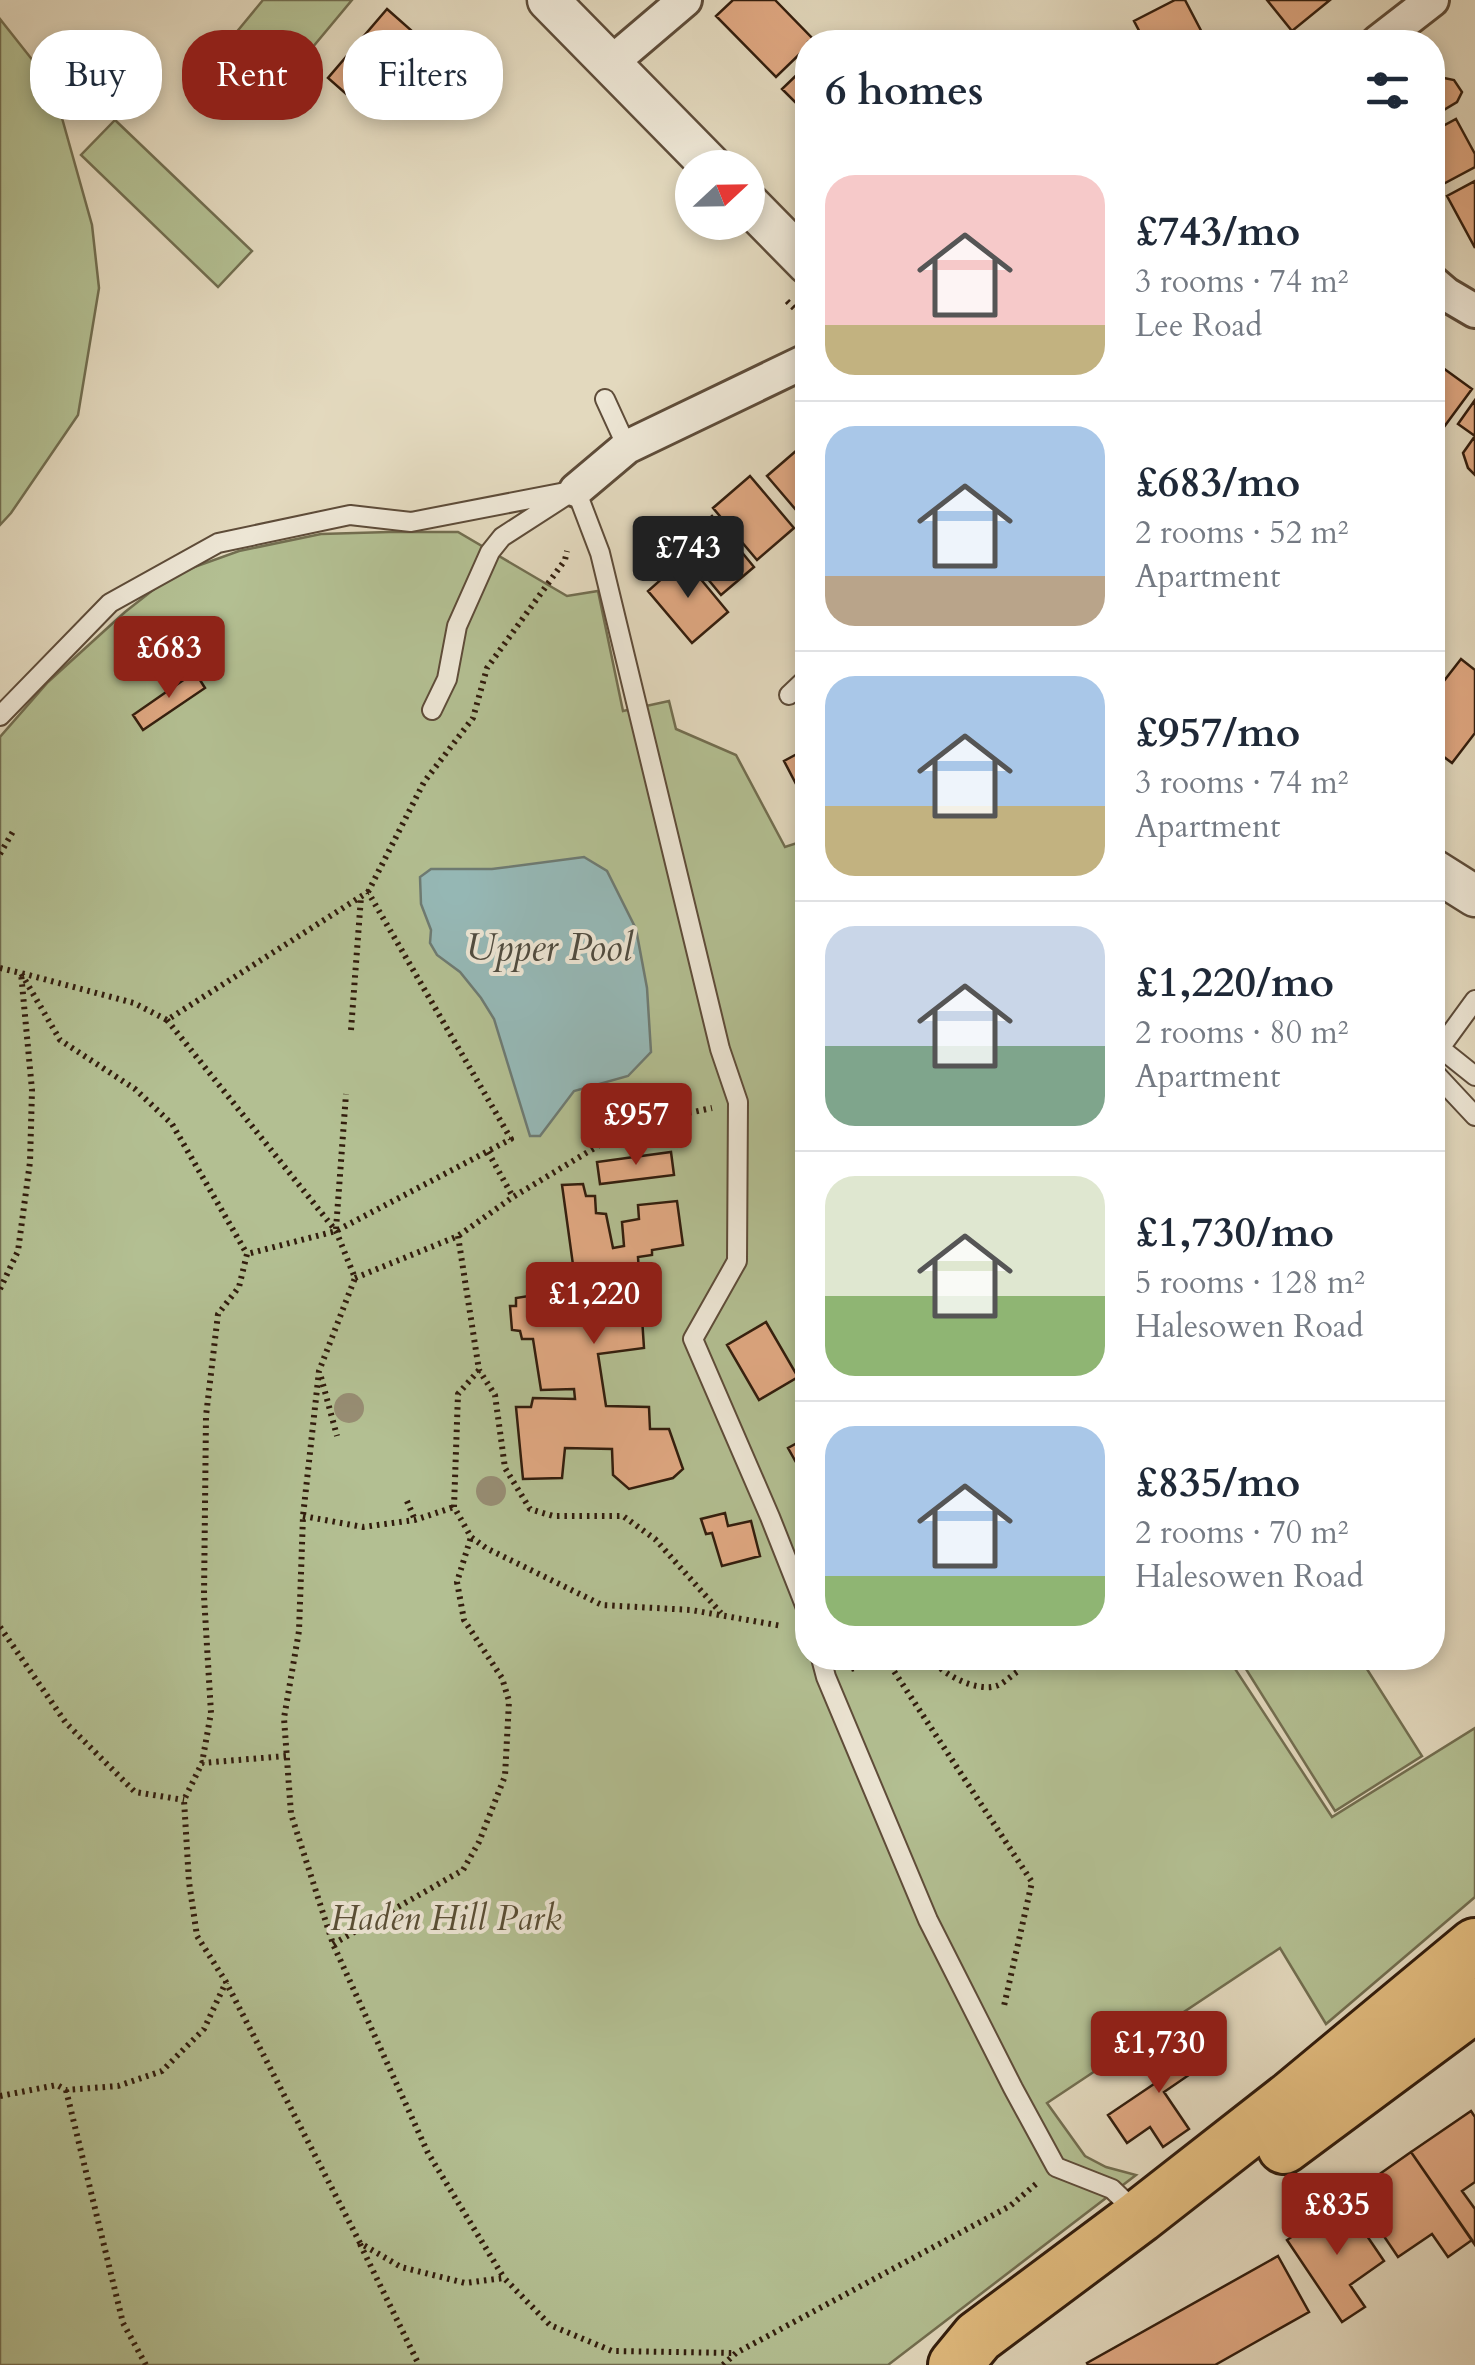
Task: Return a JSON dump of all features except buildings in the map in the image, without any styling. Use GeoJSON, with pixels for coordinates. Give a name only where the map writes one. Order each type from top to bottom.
{"type":"FeatureCollection","features":[{"type":"Feature","properties":{"kind":"main road"},"geometry":{"type":"LineString","coordinates":[[955,2365],[978,2337],[1292,2097],[1475,1945]]}},
{"type":"Feature","properties":{"kind":"main road"},"geometry":{"type":"LineString","coordinates":[[998,2365],[1475,2005]]}},
{"type":"Feature","properties":{"kind":"street"},"geometry":{"type":"LineString","coordinates":[[548,0],[696,150]]}},
{"type":"Feature","properties":{"kind":"street"},"geometry":{"type":"LineString","coordinates":[[611,63],[685,0]]}},
{"type":"Feature","properties":{"kind":"street"},"geometry":{"type":"LineString","coordinates":[[1393,30],[1432,0]]}},
{"type":"Feature","properties":{"kind":"street"},"geometry":{"type":"LineString","coordinates":[[765,220],[795,251]]}},
{"type":"Feature","properties":{"kind":"street"},"geometry":{"type":"LineString","coordinates":[[1445,293],[1475,310]]}},
{"type":"Feature","properties":{"kind":"street"},"geometry":{"type":"LineString","coordinates":[[576,490],[627,447],[795,366]]}},
{"type":"Feature","properties":{"kind":"street"},"geometry":{"type":"LineString","coordinates":[[1445,877],[1475,896]]}},
{"type":"Feature","properties":{"kind":"lane"},"geometry":{"type":"LineString","coordinates":[[605,399],[627,447]]}},
{"type":"Feature","properties":{"kind":"lane"},"geometry":{"type":"LineString","coordinates":[[432,710],[448,679],[457,626],[490,552],[502,537],[576,490]]}},
{"type":"Feature","properties":{"kind":"lane"},"geometry":{"type":"LineString","coordinates":[[0,716],[110,604],[218,543],[350,515],[411,522],[576,490]]}},
{"type":"Feature","properties":{"kind":"lane"},"geometry":{"type":"LineString","coordinates":[[576,490],[600,554],[720,1049],[738,1102],[737,1261],[694,1339],[795,1580]]}},
{"type":"Feature","properties":{"kind":"lane"},"geometry":{"type":"LineString","coordinates":[[789,694],[795,689]]}},
{"type":"Feature","properties":{"kind":"lane"},"geometry":{"type":"LineString","coordinates":[[1445,1042],[1475,1000]]}},
{"type":"Feature","properties":{"kind":"lane"},"geometry":{"type":"LineString","coordinates":[[1445,1059],[1475,1076]]}},
{"type":"Feature","properties":{"kind":"lane"},"geometry":{"type":"LineString","coordinates":[[1445,1084],[1475,1116]]}},
{"type":"Feature","properties":{"kind":"lane"},"geometry":{"type":"LineString","coordinates":[[824,1670],[928,1920],[1056,2167],[1112,2189],[1140,2216]]}},
{"type":"Feature","properties":{"kind":"path"},"geometry":{"type":"LineString","coordinates":[[351,1030],[364,894],[424,782],[473,718],[487,668],[565,560],[576,490]]}},
{"type":"Feature","properties":{"kind":"path"},"geometry":{"type":"LineString","coordinates":[[0,854],[15,828]]}},
{"type":"Feature","properties":{"kind":"path"},"geometry":{"type":"LineString","coordinates":[[166,1020],[364,894]]}},
{"type":"Feature","properties":{"kind":"path"},"geometry":{"type":"LineString","coordinates":[[246,1254],[336,1231],[511,1139],[364,894]]}},
{"type":"Feature","properties":{"kind":"path"},"geometry":{"type":"LineString","coordinates":[[0,968],[134,1003],[166,1020],[336,1231],[355,1278],[319,1371],[302,1516],[299,1631],[284,1718],[286,1756],[291,1814],[332,1944],[428,2153],[504,2278],[550,2325],[612,2351],[736,2353]]}},
{"type":"Feature","properties":{"kind":"path"},"geometry":{"type":"LineString","coordinates":[[20,973],[60,1040],[134,1088],[172,1124],[246,1254],[239,1287],[218,1314],[206,1416],[204,1596],[211,1714],[202,1762],[184,1800],[197,1936],[226,1982],[420,2365]]}},
{"type":"Feature","properties":{"kind":"path"},"geometry":{"type":"LineString","coordinates":[[0,1289],[18,1251],[30,1162],[32,1090],[20,973]]}},
{"type":"Feature","properties":{"kind":"path"},"geometry":{"type":"LineString","coordinates":[[336,1231],[346,1094]]}},
{"type":"Feature","properties":{"kind":"path"},"geometry":{"type":"LineString","coordinates":[[355,1278],[458,1236],[606,1140],[666,1118],[738,1102]]}},
{"type":"Feature","properties":{"kind":"path"},"geometry":{"type":"LineString","coordinates":[[488,1152],[514,1197]]}},
{"type":"Feature","properties":{"kind":"path"},"geometry":{"type":"LineString","coordinates":[[458,1236],[478,1370],[495,1396],[505,1468],[530,1509],[553,1516],[623,1516],[655,1539],[722,1614]]}},
{"type":"Feature","properties":{"kind":"path"},"geometry":{"type":"LineString","coordinates":[[478,1370],[458,1394],[454,1507],[471,1537],[602,1605],[691,1610],[790,1628]]}},
{"type":"Feature","properties":{"kind":"path"},"geometry":{"type":"LineString","coordinates":[[319,1371],[337,1436]]}},
{"type":"Feature","properties":{"kind":"path"},"geometry":{"type":"LineString","coordinates":[[407,1501],[415,1520]]}},
{"type":"Feature","properties":{"kind":"path"},"geometry":{"type":"LineString","coordinates":[[302,1516],[363,1527],[415,1520],[454,1507]]}},
{"type":"Feature","properties":{"kind":"path"},"geometry":{"type":"LineString","coordinates":[[332,1944],[463,1870],[479,1842],[505,1776],[509,1701],[502,1678],[464,1620],[456,1582],[471,1537]]}},
{"type":"Feature","properties":{"kind":"path"},"geometry":{"type":"LineString","coordinates":[[0,1626],[66,1723],[136,1792],[184,1800]]}},
{"type":"Feature","properties":{"kind":"path"},"geometry":{"type":"LineString","coordinates":[[894,1670],[1032,1882],[994,2050]]}},
{"type":"Feature","properties":{"kind":"path"},"geometry":{"type":"LineString","coordinates":[[943,1670],[965,1684],[995,1686],[1018,1670]]}},
{"type":"Feature","properties":{"kind":"path"},"geometry":{"type":"LineString","coordinates":[[202,1762],[286,1756]]}},
{"type":"Feature","properties":{"kind":"path"},"geometry":{"type":"LineString","coordinates":[[0,2096],[58,2086],[66,2090],[118,2086],[162,2070],[204,2029],[226,1982]]}},
{"type":"Feature","properties":{"kind":"path"},"geometry":{"type":"LineString","coordinates":[[66,2090],[123,2323],[146,2365]]}},
{"type":"Feature","properties":{"kind":"path"},"geometry":{"type":"LineString","coordinates":[[723,2365],[736,2353],[1010,2206],[1056,2167]]}},
{"type":"Feature","properties":{"kind":"path"},"geometry":{"type":"LineString","coordinates":[[360,2243],[401,2266],[465,2283],[504,2278]]}},
{"type":"Feature","properties":{"kind":"green space"},"geometry":{"type":"Polygon","coordinates":[[[263,0],[352,0],[323,35],[323,30],[238,30],[263,0]]]}},
{"type":"Feature","properties":{"kind":"green space"},"geometry":{"type":"Polygon","coordinates":[[[0,19],[30,57],[30,120],[63,120],[92,225],[99,288],[78,415],[0,525],[0,19]]]}},
{"type":"Feature","properties":{"kind":"green space"},"geometry":{"type":"Polygon","coordinates":[[[115,120],[252,251],[218,287],[81,155],[115,120]]]}},
{"type":"Feature","properties":{"kind":"green space","name":"Haden Hill Park"},"geometry":{"type":"Polygon","coordinates":[[[458,532],[567,596],[598,591],[623,711],[669,701],[676,729],[736,755],[785,847],[795,844],[795,1670],[1236,1670],[1332,1817],[1475,1728],[1475,1897],[1326,2024],[1280,1948],[1047,2103],[1085,2156],[1136,2175],[888,2365],[0,2365],[0,737],[48,682],[172,575],[239,551],[321,534],[458,532]]]}},
{"type":"Feature","properties":{"kind":"green space"},"geometry":{"type":"Polygon","coordinates":[[[1247,1670],[1368,1670],[1422,1756],[1335,1811],[1247,1670]]]}},
{"type":"Feature","properties":{"kind":"water","name":"Upper Pool"},"geometry":{"type":"Polygon","coordinates":[[[584,857],[607,871],[636,929],[647,988],[651,1052],[628,1076],[574,1091],[540,1136],[530,1136],[494,1019],[460,972],[437,955],[430,943],[431,930],[421,904],[420,877],[431,869],[492,869],[584,857]]]}}]}
